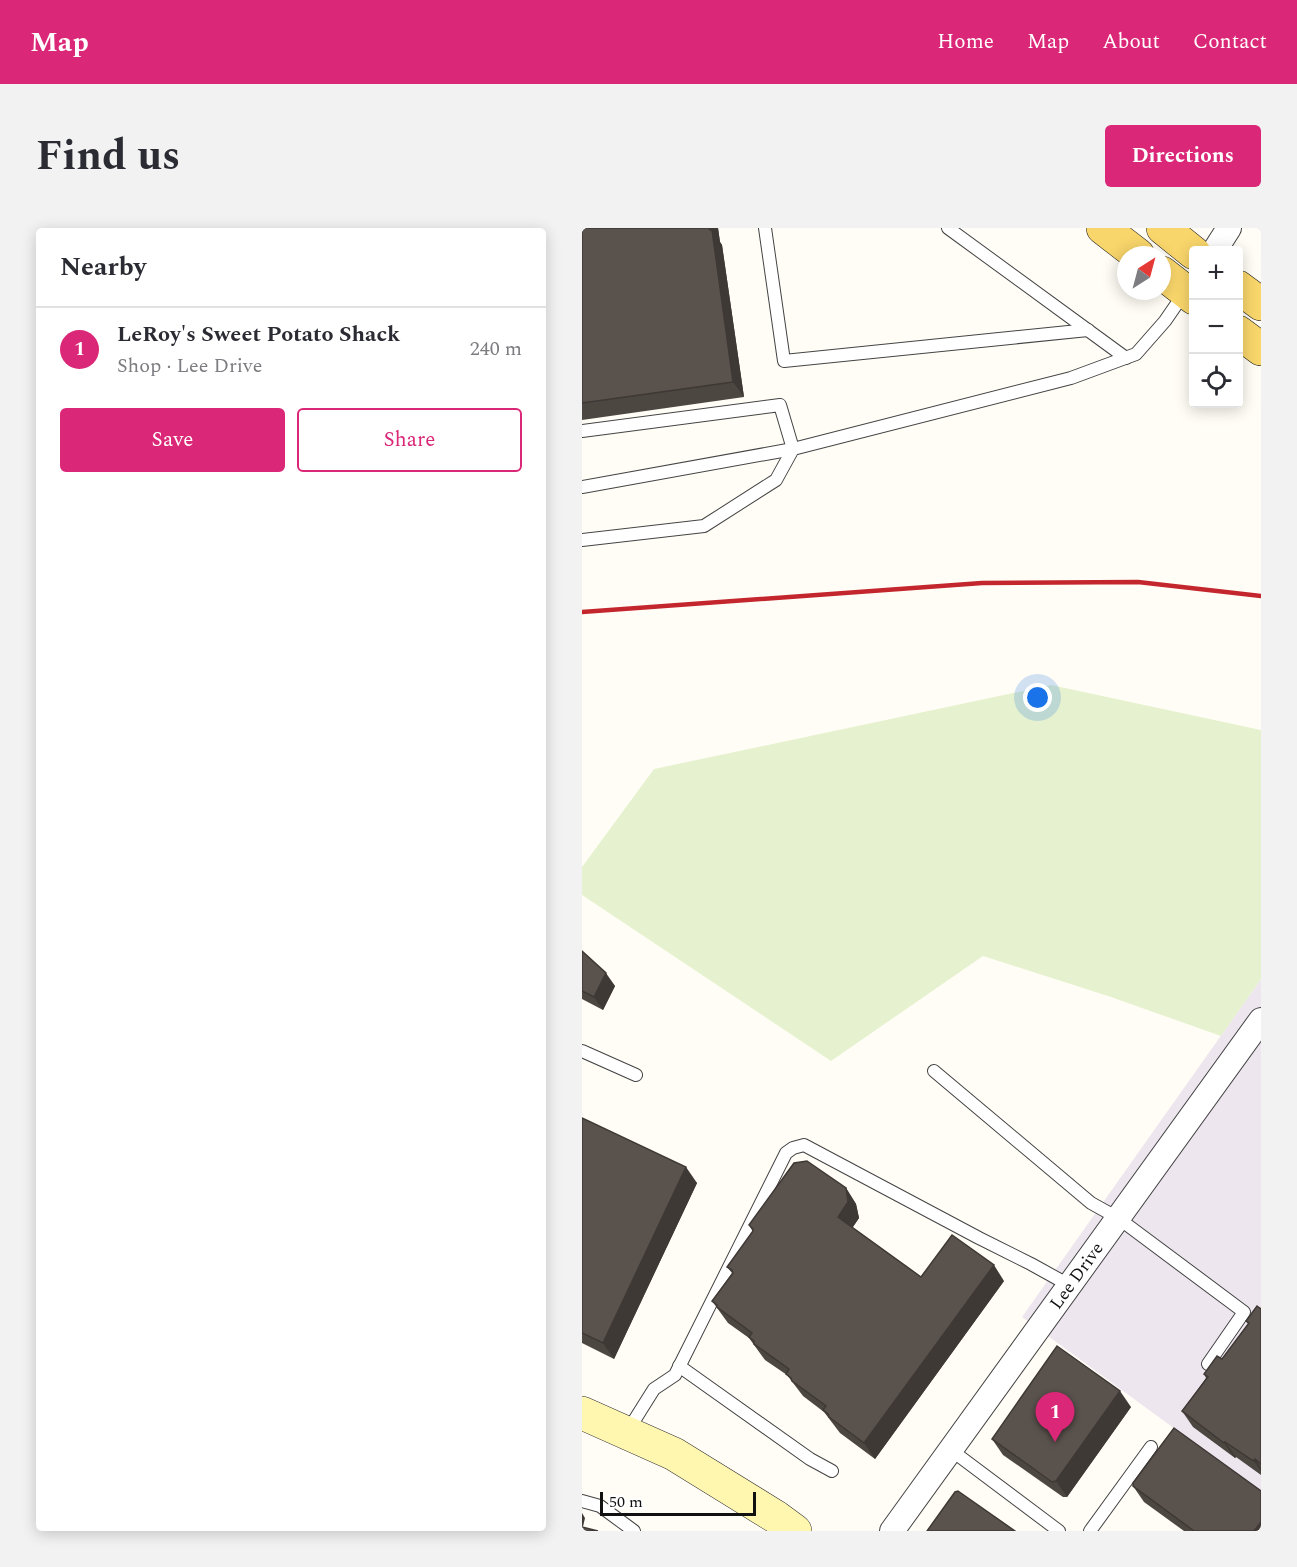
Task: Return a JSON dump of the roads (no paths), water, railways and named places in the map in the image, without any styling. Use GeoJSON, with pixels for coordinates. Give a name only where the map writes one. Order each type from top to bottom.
{"type":"FeatureCollection","features":[{"type":"Feature","properties":{"kind":"main road"},"geometry":{"type":"LineString","coordinates":[[1103,228],[1126,246]]}},
{"type":"Feature","properties":{"kind":"main road"},"geometry":{"type":"LineString","coordinates":[[1163,228],[1189,249]]}},
{"type":"Feature","properties":{"kind":"main road"},"geometry":{"type":"LineString","coordinates":[[1243,290],[1261,304]]}},
{"type":"Feature","properties":{"kind":"main road"},"geometry":{"type":"LineString","coordinates":[[1243,335],[1261,349]]}},
{"type":"Feature","properties":{"kind":"main road"},"geometry":{"type":"LineString","coordinates":[[582,1413],[674,1454],[795,1531]]}},
{"type":"Feature","properties":{"kind":"street"},"geometry":{"type":"LineString","coordinates":[[1218,246],[1229,228]]}},
{"type":"Feature","properties":{"kind":"street","name":"Lee Drive"},"geometry":{"type":"LineString","coordinates":[[892,1531],[1261,1020]]}},
{"type":"Feature","properties":{"kind":"lane"},"geometry":{"type":"LineString","coordinates":[[765,228],[784,361],[1088,330]]}},
{"type":"Feature","properties":{"kind":"lane"},"geometry":{"type":"LineString","coordinates":[[948,228],[1126,358]]}},
{"type":"Feature","properties":{"kind":"lane"},"geometry":{"type":"LineString","coordinates":[[582,487],[793,449],[1071,378],[1136,354],[1165,321],[1184,286]]}},
{"type":"Feature","properties":{"kind":"lane"},"geometry":{"type":"LineString","coordinates":[[582,431],[780,405],[793,449],[776,480],[704,526],[582,540]]}},
{"type":"Feature","properties":{"kind":"lane"},"geometry":{"type":"LineString","coordinates":[[582,1051],[636,1075]]}},
{"type":"Feature","properties":{"kind":"lane"},"geometry":{"type":"LineString","coordinates":[[934,1071],[1091,1203],[1118,1218],[1244,1312],[1208,1364]]}},
{"type":"Feature","properties":{"kind":"lane"},"geometry":{"type":"LineString","coordinates":[[627,1433],[654,1389],[675,1375],[786,1153],[793,1148],[804,1145],[1069,1285]]}},
{"type":"Feature","properties":{"kind":"lane"},"geometry":{"type":"LineString","coordinates":[[679,1366],[810,1459],[832,1471]]}},
{"type":"Feature","properties":{"kind":"lane"},"geometry":{"type":"LineString","coordinates":[[1090,1531],[1150,1447]]}},
{"type":"Feature","properties":{"kind":"lane"},"geometry":{"type":"LineString","coordinates":[[951,1450],[1059,1531]]}},
{"type":"Feature","properties":{"kind":"lane"},"geometry":{"type":"LineString","coordinates":[[582,1501],[600,1506],[634,1531]]}},
{"type":"Feature","properties":{"kind":"railway"},"geometry":{"type":"LineString","coordinates":[[582,612],[982,583],[1138,582],[1261,596]]}},
{"type":"Feature","properties":{"kind":"place","name":"LeRoy's Sweet Potato Shack"},"geometry":{"type":"Point","coordinates":[1055,1442]}}]}
